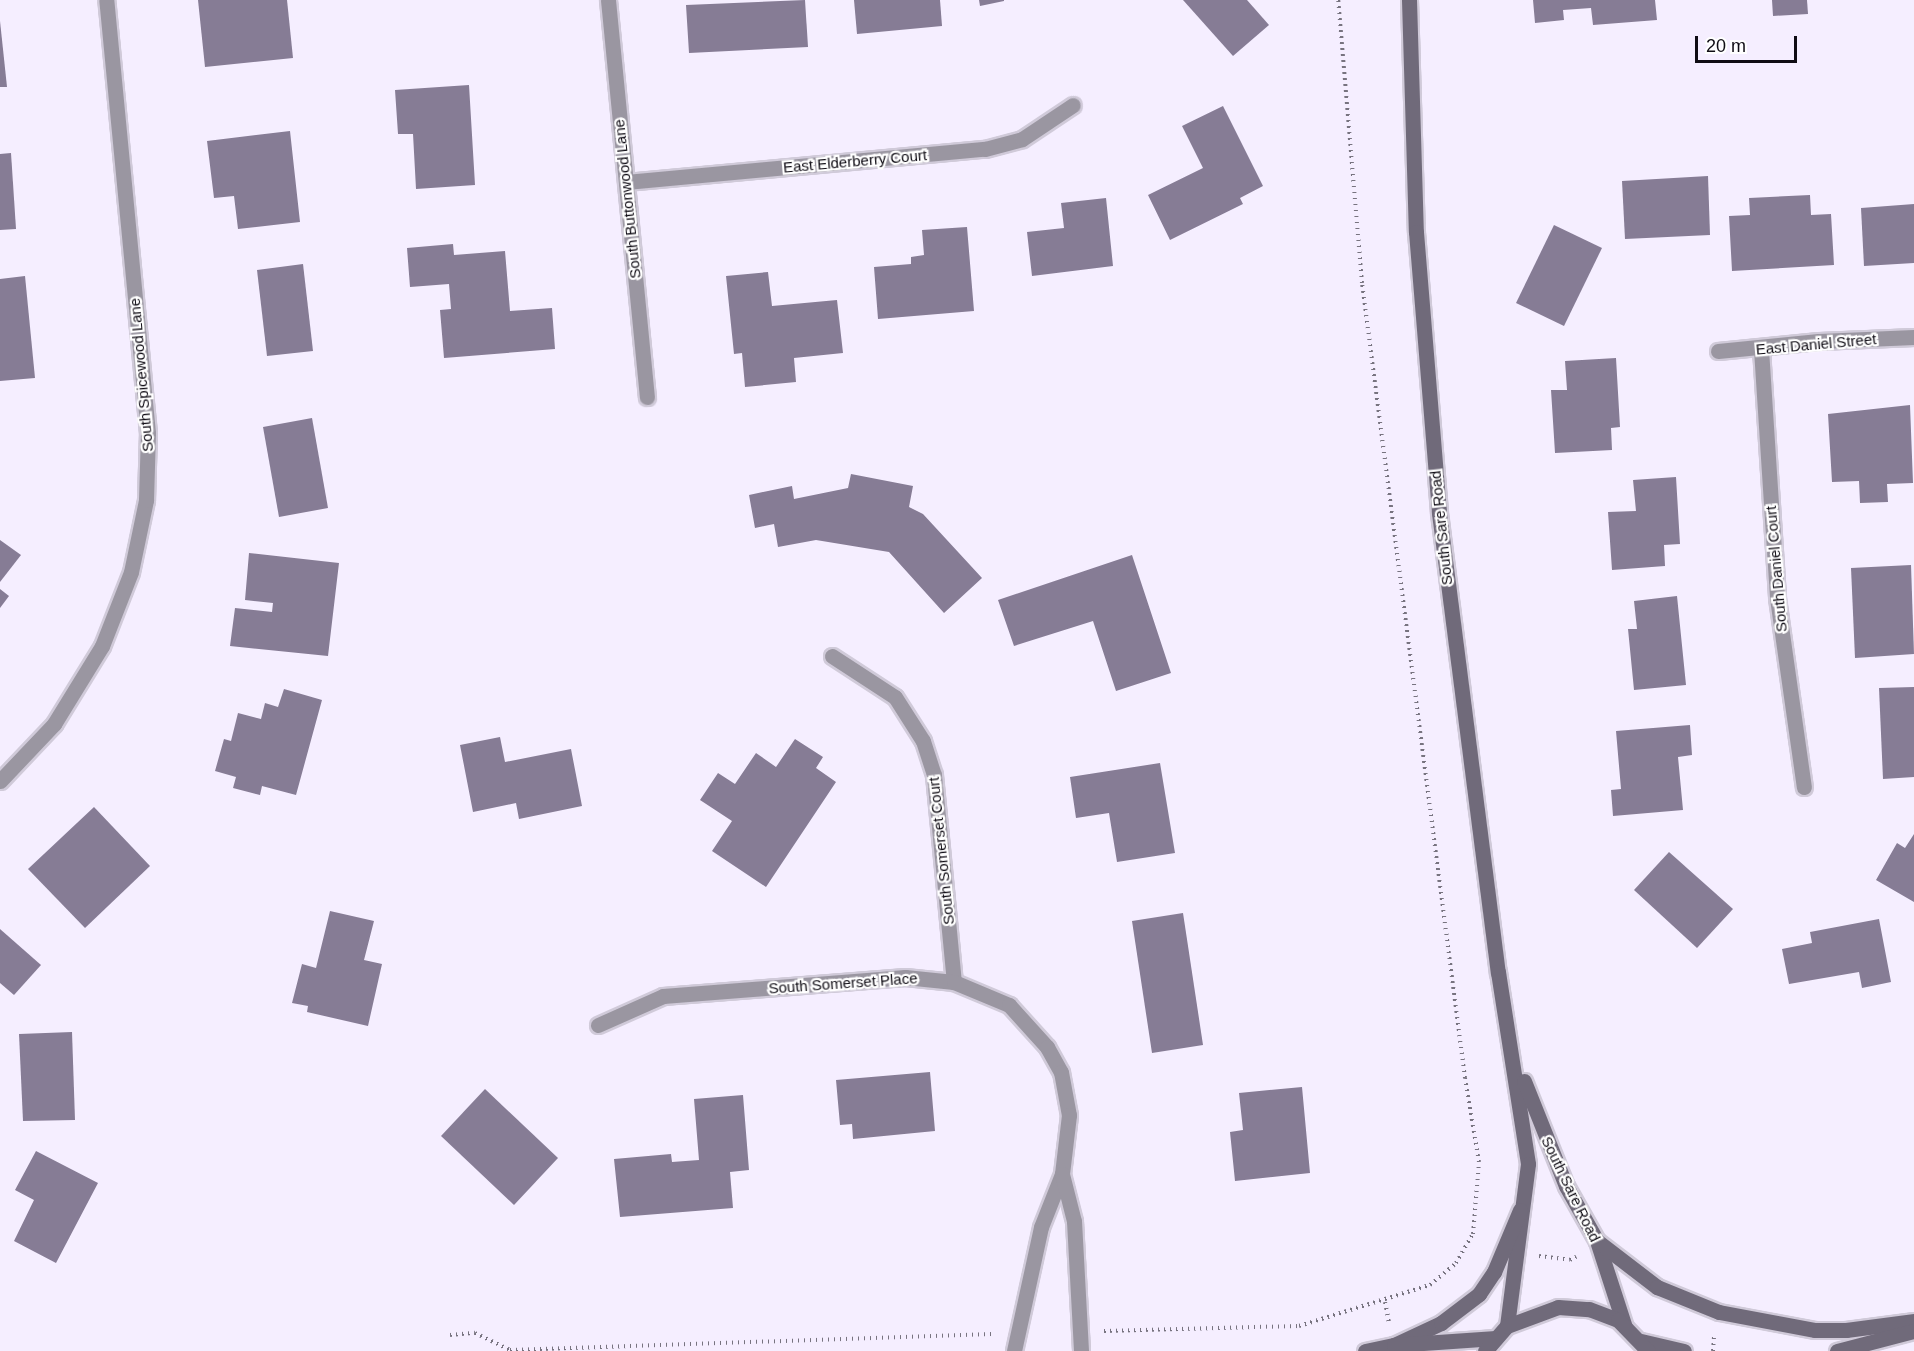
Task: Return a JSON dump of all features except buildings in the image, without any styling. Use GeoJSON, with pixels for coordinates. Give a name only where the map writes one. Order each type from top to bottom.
{"type":"FeatureCollection","features":[{"type":"Feature","properties":{"kind":"main road","name":"South Sare Road"},"geometry":{"type":"LineString","coordinates":[[1409,0],[1416,232],[1439,513],[1498,972],[1514,1053],[1528,1164],[1507,1326]]}},
{"type":"Feature","properties":{"kind":"main road","name":"South Sare Road"},"geometry":{"type":"LineString","coordinates":[[1514,1053],[1552,1154],[1597,1241],[1625,1327]]}},
{"type":"Feature","properties":{"kind":"main road"},"geometry":{"type":"LineString","coordinates":[[1394,1345],[1441,1323],[1479,1294],[1494,1272],[1526,1187]]}},
{"type":"Feature","properties":{"kind":"main road"},"geometry":{"type":"LineString","coordinates":[[1597,1241],[1657,1287],[1719,1312],[1815,1330],[1846,1330],[1914,1320]]}},
{"type":"Feature","properties":{"kind":"main road"},"geometry":{"type":"LineString","coordinates":[[1485,1351],[1507,1326],[1558,1307],[1589,1309],[1625,1327],[1645,1346],[1684,1351]]}},
{"type":"Feature","properties":{"kind":"main road"},"geometry":{"type":"LineString","coordinates":[[1837,1351],[1909,1333]]}},
{"type":"Feature","properties":{"kind":"main road"},"geometry":{"type":"LineString","coordinates":[[1866,1351],[1909,1333]]}},
{"type":"Feature","properties":{"kind":"main road"},"geometry":{"type":"LineString","coordinates":[[1365,1351],[1394,1345],[1496,1338]]}},
{"type":"Feature","properties":{"kind":"street","name":"South Spicewood Lane"},"geometry":{"type":"LineString","coordinates":[[0,781],[54,724],[97,656],[120,608],[146,500],[148,433],[106,0]]}},
{"type":"Feature","properties":{"kind":"street","name":"South Buttonwood Lane"},"geometry":{"type":"LineString","coordinates":[[608,0],[647,397]]}},
{"type":"Feature","properties":{"kind":"street","name":"East Elderberry Court"},"geometry":{"type":"LineString","coordinates":[[626,182],[985,149],[1022,139],[1073,105]]}},
{"type":"Feature","properties":{"kind":"street","name":"East Daniel Street"},"geometry":{"type":"LineString","coordinates":[[1718,351],[1761,349],[1819,341],[1914,337]]}},
{"type":"Feature","properties":{"kind":"street","name":"South Daniel Court"},"geometry":{"type":"LineString","coordinates":[[1761,349],[1777,598],[1804,787]]}},
{"type":"Feature","properties":{"kind":"street","name":"South Somerset Court"},"geometry":{"type":"LineString","coordinates":[[832,656],[895,697],[923,741],[934,775],[954,982]]}},
{"type":"Feature","properties":{"kind":"street","name":"South Somerset Place"},"geometry":{"type":"LineString","coordinates":[[598,1025],[663,996],[905,977],[954,982],[1009,1005],[1047,1047],[1060,1072],[1069,1115],[1062,1174],[1041,1227],[1016,1333],[1014,1351]]}},
{"type":"Feature","properties":{"kind":"street","name":"South Somerset Place"},"geometry":{"type":"LineString","coordinates":[[1062,1174],[1074,1221],[1082,1332],[1081,1351]]}},
{"type":"Feature","properties":{"kind":"path"},"geometry":{"type":"LineString","coordinates":[[1082,1332],[1299,1326],[1430,1285],[1456,1263],[1473,1234],[1479,1161],[1465,1078],[1362,283],[1338,0]]}},
{"type":"Feature","properties":{"kind":"path"},"geometry":{"type":"LineString","coordinates":[[1536,1255],[1570,1260],[1578,1256]]}},
{"type":"Feature","properties":{"kind":"path"},"geometry":{"type":"LineString","coordinates":[[1713,1351],[1714,1328]]}},
{"type":"Feature","properties":{"kind":"path"},"geometry":{"type":"LineString","coordinates":[[450,1335],[475,1333],[510,1350],[1016,1333]]}}]}
